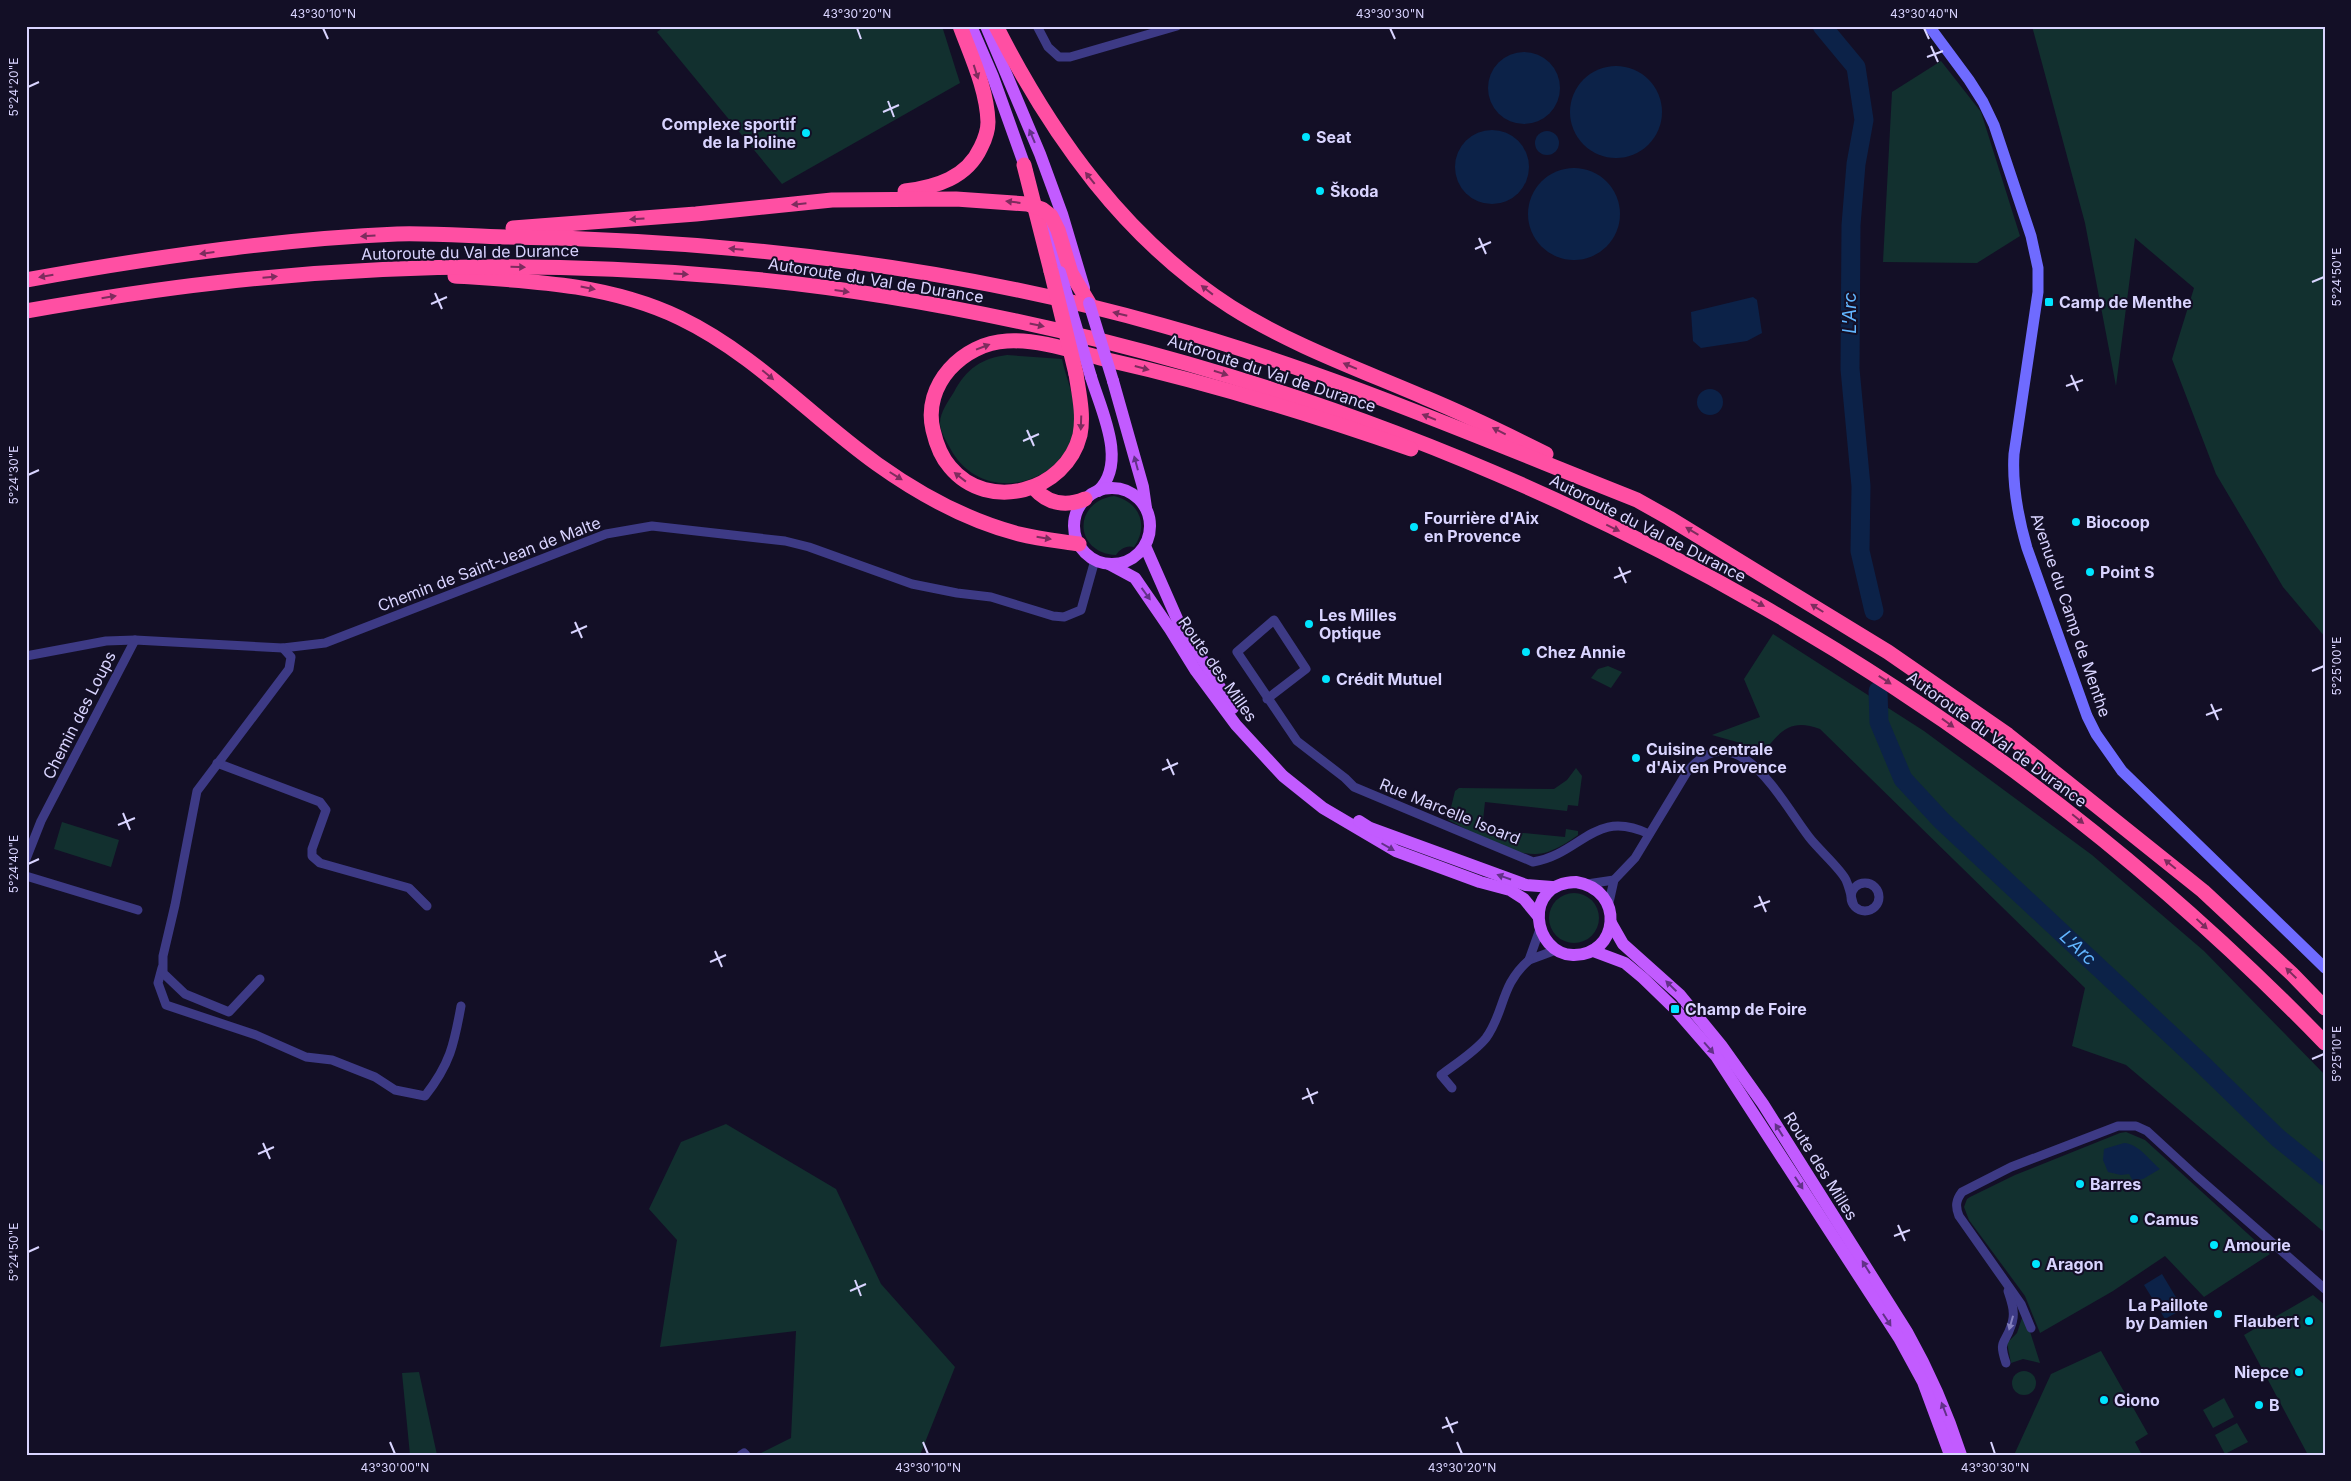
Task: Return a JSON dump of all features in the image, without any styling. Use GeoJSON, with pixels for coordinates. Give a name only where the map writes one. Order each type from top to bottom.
{"type":"FeatureCollection","features":[{"type":"Feature","properties":{"kind":"highway"},"geometry":{"type":"LineString","coordinates":[[417,234],[634,220],[832,200],[935,186],[959,174],[970,164],[980,149],[988,124],[984,96],[960,26]]}},
{"type":"Feature","properties":{"kind":"highway"},"geometry":{"type":"LineString","coordinates":[[996,26],[1024,80],[1073,157],[1100,190],[1153,246],[1212,294],[1250,318],[1277,332],[1478,420],[1636,500]]}},
{"type":"Feature","properties":{"kind":"highway"},"geometry":{"type":"LineString","coordinates":[[1024,165],[1038,208],[1065,272],[1083,376],[1080,433],[1077,444],[1059,472],[1034,488],[1018,492],[1002,492],[970,484],[949,467],[939,450],[931,421],[932,401],[936,389],[952,366],[968,354],[986,345],[1008,341],[1058,348],[1215,388],[1380,438],[1569,507]]}},
{"type":"Feature","properties":{"kind":"highway"},"geometry":{"type":"LineString","coordinates":[[832,200],[956,198],[1004,201],[1038,208]]}},
{"type":"Feature","properties":{"kind":"highway","name":"Autoroute du Val de Durance"},"geometry":{"type":"LineString","coordinates":[[26,280],[105,266],[287,242],[417,234],[607,239],[740,249],[861,263],[1024,292],[1177,329],[1351,386],[1636,500],[1734,556],[1903,662],[1974,709],[2037,756],[2204,891],[2292,974],[2325,1008]]}},
{"type":"Feature","properties":{"kind":"highway","name":"Autoroute du Val de Durance"},"geometry":{"type":"LineString","coordinates":[[26,311],[200,284],[365,270],[483,266],[544,267],[712,276],[846,291],[977,313],[1175,359],[1285,393],[1431,446],[1569,507],[1670,556],[1764,606],[1862,666],[1908,695],[2018,773],[2115,848],[2212,933],[2276,993],[2325,1043]]}},
{"type":"Feature","properties":{"kind":"highway"},"geometry":{"type":"LineString","coordinates":[[365,270],[566,284],[622,296],[651,306],[695,326],[729,346],[758,366],[878,464],[938,500],[987,523],[1018,534],[1079,544]]}},
{"type":"Feature","properties":{"kind":"highway"},"geometry":{"type":"LineString","coordinates":[[1065,272],[1089,303]]}},
{"type":"Feature","properties":{"kind":"highway"},"geometry":{"type":"LineString","coordinates":[[1034,488],[1044,498],[1058,503],[1072,503],[1092,495]]}},
{"type":"Feature","properties":{"kind":"main road"},"geometry":{"type":"LineString","coordinates":[[971,26],[1024,165]]}},
{"type":"Feature","properties":{"kind":"main road"},"geometry":{"type":"LineString","coordinates":[[986,26],[1040,154],[1062,214],[1065,272]]}},
{"type":"Feature","properties":{"kind":"main road","name":"Avenue du Camp de Menthe"},"geometry":{"type":"LineString","coordinates":[[1929,26],[1984,102],[1994,125],[2031,236],[2038,268],[2038,292],[2014,454],[2013,473],[2019,522],[2027,548],[2088,716],[2096,734],[2122,771],[2325,968]]}},
{"type":"Feature","properties":{"kind":"main road"},"geometry":{"type":"LineString","coordinates":[[1083,376],[1113,454],[1112,470],[1078,509],[1075,520],[1075,533],[1079,544],[1095,560],[1109,564],[1129,560],[1144,546],[1149,535],[1150,523],[1143,487],[1089,303]]}},
{"type":"Feature","properties":{"kind":"main road"},"geometry":{"type":"LineString","coordinates":[[1092,495],[1109,488],[1121,489],[1141,501],[1147,511]]}},
{"type":"Feature","properties":{"kind":"main road","name":"Route des Milles"},"geometry":{"type":"LineString","coordinates":[[1144,546],[1178,621],[1239,716],[1287,769],[1323,800],[1370,828],[1526,885],[1552,887]]}},
{"type":"Feature","properties":{"kind":"main road","name":"Route des Milles"},"geometry":{"type":"LineString","coordinates":[[1109,564],[1135,578],[1196,671],[1236,725],[1283,776],[1323,808],[1396,851],[1480,882],[1510,890],[1524,899],[1538,912]]}},
{"type":"Feature","properties":{"kind":"main road"},"geometry":{"type":"LineString","coordinates":[[1569,882],[1588,884],[1601,893],[1608,907],[1611,923],[1604,940],[1593,951],[1572,955],[1556,950],[1548,942],[1540,929],[1538,912],[1544,897],[1552,887],[1569,882]]}},
{"type":"Feature","properties":{"kind":"main road","name":"Route des Milles"},"geometry":{"type":"LineString","coordinates":[[1611,923],[1623,944],[1652,968],[1686,1002],[1721,1045],[1763,1104],[1907,1332],[1927,1368],[1944,1406],[1961,1455]]}},
{"type":"Feature","properties":{"kind":"main road","name":"Route des Milles"},"geometry":{"type":"LineString","coordinates":[[1593,951],[1625,963],[1643,978],[1675,1009],[1716,1056],[1899,1338],[1923,1382],[1950,1455]]}},
{"type":"Feature","properties":{"kind":"street"},"geometry":{"type":"LineString","coordinates":[[1037,26],[1048,47],[1059,57],[1070,57],[1177,26]]}},
{"type":"Feature","properties":{"kind":"street","name":"Chemin de Saint-Jean de Malte"},"geometry":{"type":"LineString","coordinates":[[26,656],[106,641],[135,640],[283,648],[325,644],[606,534],[652,526],[785,541],[809,547],[912,584],[957,593],[991,597],[1064,617],[1081,610],[1095,560]]}},
{"type":"Feature","properties":{"kind":"street","name":"Rue Marcelle Isoard"},"geometry":{"type":"LineString","coordinates":[[1267,699],[1306,669],[1274,620],[1237,652],[1267,699],[1297,742],[1345,778],[1354,788],[1533,862],[1558,855],[1593,832],[1615,825],[1634,827],[1649,834]]}},
{"type":"Feature","properties":{"kind":"street","name":"Chemin des Loups"},"geometry":{"type":"LineString","coordinates":[[26,859],[41,821],[135,640]]}},
{"type":"Feature","properties":{"kind":"street"},"geometry":{"type":"LineString","coordinates":[[260,980],[230,1012],[185,994],[164,973],[162,956],[175,905],[197,791],[289,669],[291,657],[283,648]]}},
{"type":"Feature","properties":{"kind":"street"},"geometry":{"type":"LineString","coordinates":[[1608,907],[1614,880],[1635,858],[1687,772],[1696,761],[1707,754],[1720,750],[1737,754],[1762,774],[1808,837],[1846,879],[1853,903],[1863,910],[1870,910],[1876,906],[1879,898],[1873,886],[1846,879]]}},
{"type":"Feature","properties":{"kind":"street"},"geometry":{"type":"LineString","coordinates":[[217,763],[320,802],[326,810],[312,849],[312,856],[320,863],[409,888],[427,906]]}},
{"type":"Feature","properties":{"kind":"street"},"geometry":{"type":"LineString","coordinates":[[26,876],[138,910]]}},
{"type":"Feature","properties":{"kind":"street"},"geometry":{"type":"LineString","coordinates":[[1588,884],[1614,880]]}},
{"type":"Feature","properties":{"kind":"street"},"geometry":{"type":"LineString","coordinates":[[1853,903],[1854,888],[1864,883]]}},
{"type":"Feature","properties":{"kind":"street"},"geometry":{"type":"LineString","coordinates":[[1529,960],[1540,929]]}},
{"type":"Feature","properties":{"kind":"street"},"geometry":{"type":"LineString","coordinates":[[1452,1088],[1441,1075],[1486,1038],[1516,970],[1529,960],[1556,950]]}},
{"type":"Feature","properties":{"kind":"street"},"geometry":{"type":"LineString","coordinates":[[163,963],[158,983],[166,1005],[256,1035],[306,1057],[332,1060],[375,1077],[395,1090],[425,1096],[442,1075],[454,1044],[461,1006]]}},
{"type":"Feature","properties":{"kind":"street"},"geometry":{"type":"LineString","coordinates":[[2032,1328],[2021,1304],[1958,1216],[1956,1203],[1962,1192],[2011,1167],[2106,1130],[2127,1125],[2147,1130],[2196,1176],[2325,1289]]}},
{"type":"Feature","properties":{"kind":"street"},"geometry":{"type":"LineString","coordinates":[[2005,1282],[2014,1307],[2011,1328],[2002,1342],[2006,1363]]}},
{"type":"Feature","properties":{"kind":"street"},"geometry":{"type":"LineString","coordinates":[[741,1455],[744,1453],[746,1455]]}},
{"type":"Feature","properties":{"kind":"green space","name":"Complexe sportif de la Pioline"},"geometry":{"type":"Polygon","coordinates":[[[665,26],[942,26],[960,83],[782,184],[657,32],[665,26]]]}},
{"type":"Feature","properties":{"kind":"green space"},"geometry":{"type":"Polygon","coordinates":[[[2032,26],[2325,26],[2325,637],[2283,587],[2216,474],[2172,359],[2194,288],[2135,238],[2116,386],[2085,223],[2032,26]]]}},
{"type":"Feature","properties":{"kind":"green space"},"geometry":{"type":"Polygon","coordinates":[[[1941,61],[1981,112],[2020,236],[1977,263],[1883,262],[1892,92],[1941,61]]]}},
{"type":"Feature","properties":{"kind":"green space"},"geometry":{"type":"Polygon","coordinates":[[[1007,355],[1062,359],[1073,398],[1075,422],[1069,444],[1058,462],[1041,474],[1022,482],[1002,483],[982,478],[964,467],[950,448],[942,433],[940,423],[945,406],[969,371],[982,362],[1007,355]]]}},
{"type":"Feature","properties":{"kind":"green space"},"geometry":{"type":"Polygon","coordinates":[[[1114,496],[1123,499],[1136,509],[1141,523],[1139,539],[1134,547],[1124,548],[1116,555],[1102,552],[1092,546],[1086,537],[1084,527],[1085,517],[1091,507],[1100,500],[1114,496]]]}},
{"type":"Feature","properties":{"kind":"green space"},"geometry":{"type":"Polygon","coordinates":[[[1773,634],[1924,731],[2092,855],[2204,951],[2325,1075],[2325,1233],[2126,1065],[2072,1046],[2085,988],[1820,729],[1800,725],[1792,726],[1779,734],[1761,755],[1737,742],[1712,735],[1760,717],[1744,679],[1773,634]]]}},
{"type":"Feature","properties":{"kind":"green space"},"geometry":{"type":"Polygon","coordinates":[[[1608,666],[1622,672],[1611,688],[1591,678],[1598,669],[1608,666]]]}},
{"type":"Feature","properties":{"kind":"green space"},"geometry":{"type":"Polygon","coordinates":[[[1576,768],[1582,776],[1578,806],[1568,805],[1567,811],[1485,802],[1482,829],[1565,837],[1566,829],[1578,831],[1578,835],[1553,850],[1541,854],[1514,851],[1491,842],[1448,820],[1455,791],[1459,788],[1554,789],[1567,780],[1576,768]]]}},
{"type":"Feature","properties":{"kind":"green space"},"geometry":{"type":"Polygon","coordinates":[[[62,822],[119,840],[111,867],[54,849],[62,822]]]}},
{"type":"Feature","properties":{"kind":"green space"},"geometry":{"type":"Polygon","coordinates":[[[1569,893],[1579,893],[1592,900],[1599,913],[1599,923],[1592,936],[1579,943],[1569,943],[1560,939],[1553,932],[1549,923],[1549,913],[1553,904],[1560,897],[1569,893]]]}},
{"type":"Feature","properties":{"kind":"green space"},"geometry":{"type":"Polygon","coordinates":[[[726,1124],[836,1189],[881,1284],[955,1367],[920,1455],[757,1455],[791,1438],[796,1331],[660,1347],[677,1240],[649,1209],[681,1142],[726,1124]]]}},
{"type":"Feature","properties":{"kind":"green space"},"geometry":{"type":"Polygon","coordinates":[[[2126,1132],[2145,1140],[2270,1254],[2204,1297],[2165,1256],[2113,1291],[2040,1333],[2025,1296],[1969,1220],[1964,1207],[1967,1199],[2015,1175],[2126,1132]]]}},
{"type":"Feature","properties":{"kind":"green space"},"geometry":{"type":"Polygon","coordinates":[[[2313,1295],[2325,1305],[2325,1455],[2308,1455],[2244,1335],[2313,1295]]]}},
{"type":"Feature","properties":{"kind":"green space"},"geometry":{"type":"Polygon","coordinates":[[[2022,1318],[2026,1319],[2040,1363],[2023,1359],[2011,1363],[2007,1343],[2017,1333],[2022,1318]]]}},
{"type":"Feature","properties":{"kind":"green space"},"geometry":{"type":"Polygon","coordinates":[[[2101,1351],[2148,1434],[2135,1442],[2142,1455],[2014,1455],[2051,1374],[2101,1351]]]}},
{"type":"Feature","properties":{"kind":"green space"},"geometry":{"type":"Polygon","coordinates":[[[2019,1371],[2029,1371],[2036,1378],[2036,1388],[2029,1395],[2019,1395],[2012,1388],[2012,1378],[2019,1371]]]}},
{"type":"Feature","properties":{"kind":"green space"},"geometry":{"type":"Polygon","coordinates":[[[419,1372],[437,1455],[410,1455],[402,1373],[419,1372]]]}},
{"type":"Feature","properties":{"kind":"green space"},"geometry":{"type":"Polygon","coordinates":[[[2224,1398],[2234,1417],[2213,1428],[2203,1410],[2224,1398]]]}},
{"type":"Feature","properties":{"kind":"green space"},"geometry":{"type":"Polygon","coordinates":[[[2237,1423],[2248,1442],[2225,1454],[2215,1435],[2237,1423]]]}},
{"type":"Feature","properties":{"kind":"water"},"geometry":{"type":"Polygon","coordinates":[[[1531,52],[1550,62],[1558,74],[1560,88],[1558,102],[1550,114],[1538,122],[1517,124],[1498,114],[1490,102],[1488,81],[1498,62],[1510,54],[1531,52]]]}},
{"type":"Feature","properties":{"kind":"water"},"geometry":{"type":"Polygon","coordinates":[[[1616,66],[1634,70],[1648,80],[1658,94],[1662,112],[1658,130],[1648,144],[1634,154],[1616,158],[1598,154],[1584,144],[1574,130],[1570,112],[1574,94],[1584,80],[1598,70],[1616,66]]]}},
{"type":"Feature","properties":{"kind":"water"},"geometry":{"type":"Polygon","coordinates":[[[1492,130],[1506,133],[1518,141],[1526,153],[1529,167],[1526,181],[1518,193],[1506,201],[1492,204],[1478,201],[1466,193],[1458,181],[1455,167],[1458,153],[1466,141],[1478,133],[1492,130]]]}},
{"type":"Feature","properties":{"kind":"water"},"geometry":{"type":"Polygon","coordinates":[[[1547,131],[1552,132],[1558,138],[1558,148],[1552,154],[1547,155],[1542,154],[1536,148],[1535,143],[1536,138],[1542,132],[1547,131]]]}},
{"type":"Feature","properties":{"kind":"water"},"geometry":{"type":"Polygon","coordinates":[[[1574,168],[1592,172],[1607,181],[1616,196],[1620,214],[1616,232],[1607,247],[1592,256],[1574,260],[1556,256],[1541,247],[1532,232],[1528,214],[1532,196],[1541,181],[1556,172],[1574,168]]]}},
{"type":"Feature","properties":{"kind":"water"},"geometry":{"type":"Polygon","coordinates":[[[1753,297],[1757,300],[1762,333],[1747,341],[1701,348],[1693,341],[1691,312],[1753,297]]]}},
{"type":"Feature","properties":{"kind":"water"},"geometry":{"type":"Polygon","coordinates":[[[1710,389],[1719,393],[1723,402],[1719,411],[1710,415],[1701,411],[1697,402],[1701,393],[1710,389]]]}},
{"type":"Feature","properties":{"kind":"water"},"geometry":{"type":"Polygon","coordinates":[[[2124,1143],[2139,1149],[2160,1169],[2143,1179],[2133,1181],[2129,1174],[2121,1175],[2108,1172],[2103,1160],[2104,1149],[2124,1143]]]}},
{"type":"Feature","properties":{"kind":"water"},"geometry":{"type":"Polygon","coordinates":[[[2162,1274],[2183,1309],[2165,1319],[2144,1285],[2162,1274]]]}},
{"type":"Feature","properties":{"kind":"waterway","name":"L'Arc"},"geometry":{"type":"LineString","coordinates":[[1822,26],[1856,67],[1864,120],[1856,164],[1851,225],[1850,369],[1861,486],[1860,551],[1874,611]]}},
{"type":"Feature","properties":{"kind":"waterway","name":"L'Arc"},"geometry":{"type":"LineString","coordinates":[[1878,691],[1879,722],[1903,779],[1941,820],[2201,1063],[2278,1138],[2325,1176]]}},
{"type":"Feature","properties":{"kind":"place","name":"Complexe sportif de la Pioline"},"geometry":{"type":"Point","coordinates":[806,133]}},
{"type":"Feature","properties":{"kind":"place","name":"Seat"},"geometry":{"type":"Point","coordinates":[1306,137]}},
{"type":"Feature","properties":{"kind":"place","name":"Škoda"},"geometry":{"type":"Point","coordinates":[1320,191]}},
{"type":"Feature","properties":{"kind":"place","name":"Camp de Menthe"},"geometry":{"type":"Point","coordinates":[2049,302]}},
{"type":"Feature","properties":{"kind":"place","name":"Biocoop"},"geometry":{"type":"Point","coordinates":[2076,522]}},
{"type":"Feature","properties":{"kind":"place","name":"Fourrière d'Aix en Provence"},"geometry":{"type":"Point","coordinates":[1414,527]}},
{"type":"Feature","properties":{"kind":"place","name":"Point S"},"geometry":{"type":"Point","coordinates":[2090,572]}},
{"type":"Feature","properties":{"kind":"place","name":"Les Milles Optique"},"geometry":{"type":"Point","coordinates":[1309,624]}},
{"type":"Feature","properties":{"kind":"place","name":"Chez Annie"},"geometry":{"type":"Point","coordinates":[1526,652]}},
{"type":"Feature","properties":{"kind":"place","name":"Crédit Mutuel"},"geometry":{"type":"Point","coordinates":[1326,679]}},
{"type":"Feature","properties":{"kind":"place","name":"Cuisine centrale d'Aix en Provence"},"geometry":{"type":"Point","coordinates":[1636,758]}},
{"type":"Feature","properties":{"kind":"place","name":"Champ de Foire"},"geometry":{"type":"Point","coordinates":[1675,1009]}},
{"type":"Feature","properties":{"kind":"place","name":"Barres"},"geometry":{"type":"Point","coordinates":[2080,1184]}},
{"type":"Feature","properties":{"kind":"place","name":"Camus"},"geometry":{"type":"Point","coordinates":[2134,1219]}},
{"type":"Feature","properties":{"kind":"place","name":"Amourie"},"geometry":{"type":"Point","coordinates":[2214,1245]}},
{"type":"Feature","properties":{"kind":"place","name":"Aragon"},"geometry":{"type":"Point","coordinates":[2036,1264]}},
{"type":"Feature","properties":{"kind":"place","name":"La Paillote by Damien"},"geometry":{"type":"Point","coordinates":[2218,1314]}},
{"type":"Feature","properties":{"kind":"place","name":"Flaubert"},"geometry":{"type":"Point","coordinates":[2309,1321]}},
{"type":"Feature","properties":{"kind":"place","name":"Niepce"},"geometry":{"type":"Point","coordinates":[2299,1372]}},
{"type":"Feature","properties":{"kind":"place","name":"Giono"},"geometry":{"type":"Point","coordinates":[2104,1400]}},
{"type":"Feature","properties":{"kind":"place","name":"B"},"geometry":{"type":"Point","coordinates":[2259,1405]}}]}
